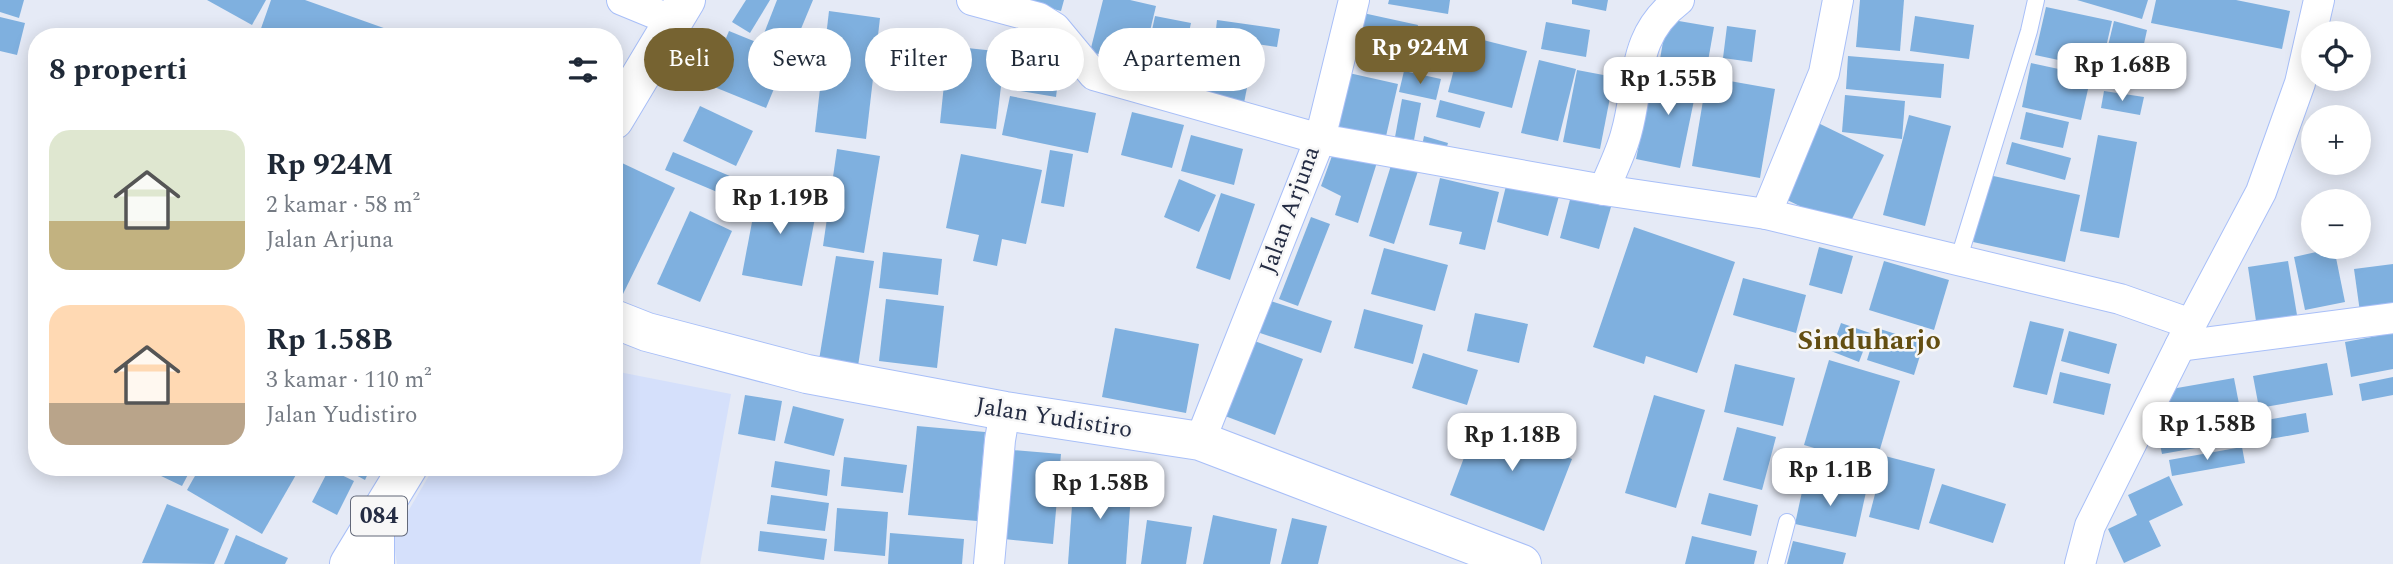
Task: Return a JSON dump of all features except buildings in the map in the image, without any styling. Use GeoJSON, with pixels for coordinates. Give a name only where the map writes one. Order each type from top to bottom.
{"type":"FeatureCollection","features":[{"type":"Feature","properties":{"kind":"street"},"geometry":{"type":"LineString","coordinates":[[622,0],[680,10],[623,105]]}},
{"type":"Feature","properties":{"kind":"street","name":"Jalan Arjuna"},"geometry":{"type":"LineString","coordinates":[[972,0],[1039,18],[1055,28],[1094,75],[1320,139],[1200,441]]}},
{"type":"Feature","properties":{"kind":"street"},"geometry":{"type":"LineString","coordinates":[[1354,0],[1320,139],[1604,190],[1766,214],[2120,299],[2185,335],[2393,318]]}},
{"type":"Feature","properties":{"kind":"street"},"geometry":{"type":"LineString","coordinates":[[1604,190],[1626,134],[1641,51],[1653,25],[1679,0]]}},
{"type":"Feature","properties":{"kind":"street"},"geometry":{"type":"LineString","coordinates":[[1766,214],[1824,73],[1838,0]]}},
{"type":"Feature","properties":{"kind":"street"},"geometry":{"type":"LineString","coordinates":[[2080,564],[2090,526],[2185,335],[2261,191],[2300,83],[2319,0]]}},
{"type":"Feature","properties":{"kind":"street","name":"Jalan Yudistiro"},"geometry":{"type":"LineString","coordinates":[[623,322],[647,332],[807,374],[1005,411],[1200,441],[1511,562]]}},
{"type":"Feature","properties":{"kind":"street"},"geometry":{"type":"LineString","coordinates":[[989,564],[1005,411]]}},
{"type":"Feature","properties":{"kind":"street","name":"084"},"geometry":{"type":"LineString","coordinates":[[349,564],[403,476]]}},
{"type":"Feature","properties":{"kind":"street"},"geometry":{"type":"LineString","coordinates":[[375,524],[375,564]]}},
{"type":"Feature","properties":{"kind":"lane"},"geometry":{"type":"LineString","coordinates":[[1958,261],[2036,0]]}},
{"type":"Feature","properties":{"kind":"lane"},"geometry":{"type":"LineString","coordinates":[[1776,564],[1787,522]]}},
{"type":"Feature","properties":{"kind":"shaded area"},"geometry":{"type":"Polygon","coordinates":[[[623,373],[731,394],[700,564],[397,564],[393,537],[429,476],[623,476],[623,373]]]}},
{"type":"Feature","properties":{"kind":"district","name":"Sinduharjo"},"geometry":{"type":"Point","coordinates":[1869,340]}}]}
